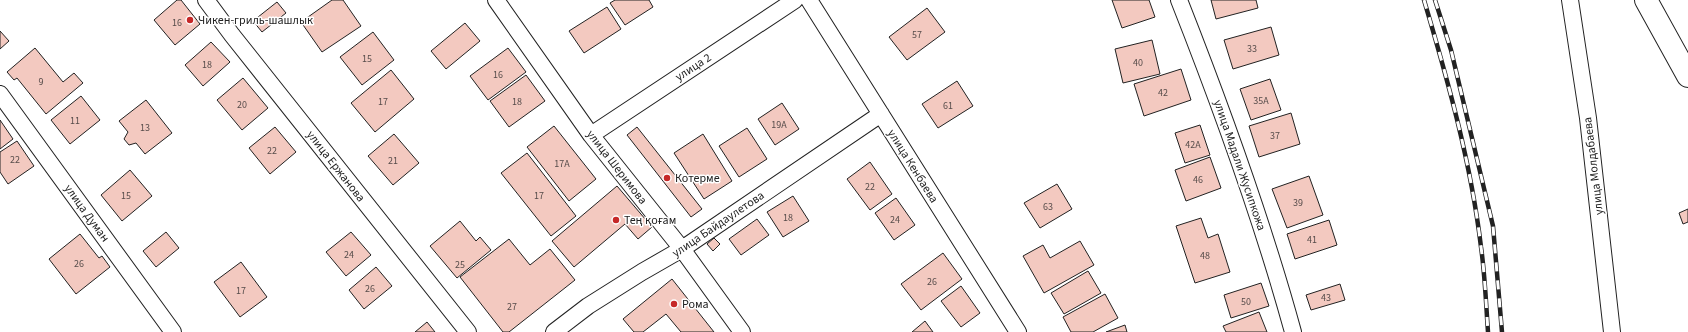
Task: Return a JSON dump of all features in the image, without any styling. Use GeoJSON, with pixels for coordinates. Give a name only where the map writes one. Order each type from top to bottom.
{"type":"FeatureCollection","features":[{"type":"Feature","properties":{"kind":"main road"},"geometry":{"type":"LineString","coordinates":[[1646,0],[1688,76]]}},
{"type":"Feature","properties":{"kind":"street","name":"улица Ержанова"},"geometry":{"type":"LineString","coordinates":[[206,0],[232,35],[468,332]]}},
{"type":"Feature","properties":{"kind":"street","name":"улица Шеримова"},"geometry":{"type":"LineString","coordinates":[[496,0],[591,135],[682,248],[742,332]]}},
{"type":"Feature","properties":{"kind":"street","name":"улица 2"},"geometry":{"type":"LineString","coordinates":[[591,135],[795,0]]}},
{"type":"Feature","properties":{"kind":"street","name":"улица Кенбаева"},"geometry":{"type":"LineString","coordinates":[[809,0],[1018,332]]}},
{"type":"Feature","properties":{"kind":"street","name":"улица Мадали Жусипкожа"},"geometry":{"type":"LineString","coordinates":[[1179,0],[1222,109],[1274,262],[1293,332]]}},
{"type":"Feature","properties":{"kind":"street","name":"улица Молдабаева"},"geometry":{"type":"LineString","coordinates":[[1570,0],[1588,118],[1612,332]]}},
{"type":"Feature","properties":{"kind":"street","name":"улица Думан"},"geometry":{"type":"LineString","coordinates":[[0,94],[173,332]]}},
{"type":"Feature","properties":{"kind":"street","name":"улица Байдаулетова"},"geometry":{"type":"LineString","coordinates":[[554,332],[595,302],[682,248],[881,114]]}},
{"type":"Feature","properties":{"kind":"building"},"geometry":{"type":"Polygon","coordinates":[[[177,0],[181,0],[200,24],[175,45],[154,20],[177,0]]]}},
{"type":"Feature","properties":{"kind":"building"},"geometry":{"type":"Polygon","coordinates":[[[332,0],[343,0],[361,26],[322,52],[301,22],[332,0]]]}},
{"type":"Feature","properties":{"kind":"building"},"geometry":{"type":"Polygon","coordinates":[[[615,0],[649,0],[653,7],[625,25],[610,3],[615,0]]]}},
{"type":"Feature","properties":{"kind":"building"},"geometry":{"type":"Polygon","coordinates":[[[1112,0],[1149,0],[1155,17],[1122,28],[1112,0]]]}},
{"type":"Feature","properties":{"kind":"building"},"geometry":{"type":"Polygon","coordinates":[[[1211,0],[1256,0],[1258,8],[1216,19],[1211,0]]]}},
{"type":"Feature","properties":{"kind":"building"},"geometry":{"type":"Polygon","coordinates":[[[277,2],[286,13],[262,32],[253,21],[277,2]]]}},
{"type":"Feature","properties":{"kind":"building"},"geometry":{"type":"Polygon","coordinates":[[[607,7],[621,29],[584,53],[569,31],[607,7]]]}},
{"type":"Feature","properties":{"kind":"building"},"geometry":{"type":"Polygon","coordinates":[[[927,8],[945,32],[907,60],[889,37],[927,8]]]}},
{"type":"Feature","properties":{"kind":"building"},"geometry":{"type":"Polygon","coordinates":[[[465,23],[480,41],[446,69],[431,51],[465,23]]]}},
{"type":"Feature","properties":{"kind":"building"},"geometry":{"type":"Polygon","coordinates":[[[1271,27],[1279,55],[1233,69],[1224,40],[1271,27]]]}},
{"type":"Feature","properties":{"kind":"building"},"geometry":{"type":"Polygon","coordinates":[[[0,31],[9,41],[0,49],[0,31]]]}},
{"type":"Feature","properties":{"kind":"building"},"geometry":{"type":"Polygon","coordinates":[[[373,32],[394,60],[362,85],[340,57],[373,32]]]}},
{"type":"Feature","properties":{"kind":"building"},"geometry":{"type":"Polygon","coordinates":[[[1152,40],[1160,74],[1123,83],[1115,49],[1152,40]]]}},
{"type":"Feature","properties":{"kind":"building"},"geometry":{"type":"Polygon","coordinates":[[[211,42],[230,62],[203,86],[185,65],[211,42]]]}},
{"type":"Feature","properties":{"kind":"building"},"geometry":{"type":"Polygon","coordinates":[[[35,48],[63,82],[74,73],[83,83],[46,114],[17,78],[14,80],[7,72],[35,48]]]}},
{"type":"Feature","properties":{"kind":"building"},"geometry":{"type":"Polygon","coordinates":[[[508,48],[526,72],[488,100],[470,76],[508,48]]]}},
{"type":"Feature","properties":{"kind":"building"},"geometry":{"type":"Polygon","coordinates":[[[1181,69],[1191,100],[1144,116],[1134,84],[1181,69]]]}},
{"type":"Feature","properties":{"kind":"building"},"geometry":{"type":"Polygon","coordinates":[[[391,70],[414,99],[375,132],[351,103],[391,70]]]}},
{"type":"Feature","properties":{"kind":"building"},"geometry":{"type":"Polygon","coordinates":[[[526,75],[545,101],[509,127],[490,101],[526,75]]]}},
{"type":"Feature","properties":{"kind":"building"},"geometry":{"type":"Polygon","coordinates":[[[243,78],[268,108],[242,130],[217,100],[243,78]]]}},
{"type":"Feature","properties":{"kind":"building"},"geometry":{"type":"Polygon","coordinates":[[[1270,79],[1281,110],[1251,120],[1240,89],[1270,79]]]}},
{"type":"Feature","properties":{"kind":"building"},"geometry":{"type":"Polygon","coordinates":[[[957,81],[973,106],[938,128],[922,104],[957,81]]]}},
{"type":"Feature","properties":{"kind":"building"},"geometry":{"type":"Polygon","coordinates":[[[81,96],[100,120],[70,144],[51,120],[81,96]]]}},
{"type":"Feature","properties":{"kind":"building"},"geometry":{"type":"Polygon","coordinates":[[[146,100],[172,133],[145,154],[136,143],[129,145],[124,139],[128,132],[119,121],[146,100]]]}},
{"type":"Feature","properties":{"kind":"building"},"geometry":{"type":"Polygon","coordinates":[[[782,103],[799,129],[775,145],[758,119],[782,103]]]}},
{"type":"Feature","properties":{"kind":"building"},"geometry":{"type":"Polygon","coordinates":[[[1291,113],[1300,144],[1259,157],[1249,126],[1291,113]]]}},
{"type":"Feature","properties":{"kind":"building"},"geometry":{"type":"Polygon","coordinates":[[[0,120],[13,139],[0,149],[0,120]]]}},
{"type":"Feature","properties":{"kind":"building"},"geometry":{"type":"Polygon","coordinates":[[[1200,125],[1210,155],[1185,163],[1175,133],[1200,125]]]}},
{"type":"Feature","properties":{"kind":"building"},"geometry":{"type":"Polygon","coordinates":[[[554,126],[596,179],[569,201],[527,147],[554,126]]]}},
{"type":"Feature","properties":{"kind":"building"},"geometry":{"type":"Polygon","coordinates":[[[275,127],[296,152],[270,174],[249,148],[275,127]]]}},
{"type":"Feature","properties":{"kind":"building"},"geometry":{"type":"Polygon","coordinates":[[[637,127],[702,209],[691,217],[627,135],[637,127]]]}},
{"type":"Feature","properties":{"kind":"building"},"geometry":{"type":"Polygon","coordinates":[[[747,128],[767,159],[739,177],[719,146],[747,128]]]}},
{"type":"Feature","properties":{"kind":"building"},"geometry":{"type":"Polygon","coordinates":[[[394,134],[419,163],[393,185],[368,156],[394,134]]]}},
{"type":"Feature","properties":{"kind":"building"},"geometry":{"type":"Polygon","coordinates":[[[703,134],[732,181],[704,199],[674,153],[703,134]]]}},
{"type":"Feature","properties":{"kind":"building"},"geometry":{"type":"Polygon","coordinates":[[[17,141],[34,166],[8,184],[0,172],[0,152],[17,141]]]}},
{"type":"Feature","properties":{"kind":"building"},"geometry":{"type":"Polygon","coordinates":[[[527,153],[576,216],[551,236],[501,173],[527,153]]]}},
{"type":"Feature","properties":{"kind":"building"},"geometry":{"type":"Polygon","coordinates":[[[1210,157],[1221,188],[1186,201],[1175,170],[1210,157]]]}},
{"type":"Feature","properties":{"kind":"building"},"geometry":{"type":"Polygon","coordinates":[[[870,162],[892,194],[870,210],[847,179],[870,162]]]}},
{"type":"Feature","properties":{"kind":"building"},"geometry":{"type":"Polygon","coordinates":[[[130,170],[152,196],[122,221],[101,195],[130,170]]]}},
{"type":"Feature","properties":{"kind":"building"},"geometry":{"type":"Polygon","coordinates":[[[1309,176],[1323,215],[1287,228],[1272,189],[1309,176]]]}},
{"type":"Feature","properties":{"kind":"building"},"geometry":{"type":"Polygon","coordinates":[[[1057,184],[1072,209],[1040,228],[1024,203],[1057,184]]]}},
{"type":"Feature","properties":{"kind":"building"},"geometry":{"type":"Polygon","coordinates":[[[617,186],[652,227],[638,239],[625,224],[574,267],[552,241],[617,186]]]}},
{"type":"Feature","properties":{"kind":"building"},"geometry":{"type":"Polygon","coordinates":[[[793,196],[809,221],[783,237],[767,212],[793,196]]]}},
{"type":"Feature","properties":{"kind":"building"},"geometry":{"type":"Polygon","coordinates":[[[896,198],[915,225],[894,240],[875,213],[896,198]]]}},
{"type":"Feature","properties":{"kind":"building"},"geometry":{"type":"Polygon","coordinates":[[[1688,209],[1688,222],[1683,224],[1679,213],[1688,209]]]}},
{"type":"Feature","properties":{"kind":"building"},"geometry":{"type":"Polygon","coordinates":[[[1201,218],[1208,238],[1218,234],[1230,272],[1195,283],[1176,226],[1201,218]]]}},
{"type":"Feature","properties":{"kind":"building"},"geometry":{"type":"Polygon","coordinates":[[[757,219],[769,235],[741,255],[729,239],[757,219]]]}},
{"type":"Feature","properties":{"kind":"building"},"geometry":{"type":"Polygon","coordinates":[[[1329,220],[1337,245],[1295,259],[1287,234],[1329,220]]]}},
{"type":"Feature","properties":{"kind":"building"},"geometry":{"type":"Polygon","coordinates":[[[460,221],[476,241],[480,237],[491,250],[457,278],[430,246],[460,221]]]}},
{"type":"Feature","properties":{"kind":"building"},"geometry":{"type":"Polygon","coordinates":[[[166,232],[179,248],[156,267],[143,251],[166,232]]]}},
{"type":"Feature","properties":{"kind":"building"},"geometry":{"type":"Polygon","coordinates":[[[351,232],[371,255],[346,276],[326,252],[351,232]]]}},
{"type":"Feature","properties":{"kind":"building"},"geometry":{"type":"Polygon","coordinates":[[[80,234],[99,258],[102,256],[110,267],[76,294],[49,259],[80,234]]]}},
{"type":"Feature","properties":{"kind":"building"},"geometry":{"type":"Polygon","coordinates":[[[714,238],[720,244],[713,251],[707,244],[714,238]]]}},
{"type":"Feature","properties":{"kind":"building"},"geometry":{"type":"Polygon","coordinates":[[[509,239],[530,265],[550,249],[575,280],[509,332],[503,332],[460,277],[509,239]]]}},
{"type":"Feature","properties":{"kind":"building"},"geometry":{"type":"Polygon","coordinates":[[[1080,241],[1094,265],[1044,293],[1023,256],[1043,245],[1050,258],[1080,241]]]}},
{"type":"Feature","properties":{"kind":"building"},"geometry":{"type":"Polygon","coordinates":[[[943,253],[962,279],[921,310],[901,284],[943,253]]]}},
{"type":"Feature","properties":{"kind":"building"},"geometry":{"type":"Polygon","coordinates":[[[241,262],[267,297],[240,317],[214,282],[241,262]]]}},
{"type":"Feature","properties":{"kind":"building"},"geometry":{"type":"Polygon","coordinates":[[[376,267],[392,286],[364,309],[349,290],[376,267]]]}},
{"type":"Feature","properties":{"kind":"building"},"geometry":{"type":"Polygon","coordinates":[[[1088,271],[1101,293],[1064,314],[1051,293],[1088,271]]]}},
{"type":"Feature","properties":{"kind":"building"},"geometry":{"type":"Polygon","coordinates":[[[672,279],[714,332],[681,332],[666,314],[643,332],[634,332],[623,319],[672,279]]]}},
{"type":"Feature","properties":{"kind":"building"},"geometry":{"type":"Polygon","coordinates":[[[1261,283],[1269,306],[1231,318],[1224,295],[1261,283]]]}},
{"type":"Feature","properties":{"kind":"building"},"geometry":{"type":"Polygon","coordinates":[[[1340,284],[1345,300],[1311,310],[1306,295],[1340,284]]]}},
{"type":"Feature","properties":{"kind":"building"},"geometry":{"type":"Polygon","coordinates":[[[961,286],[980,313],[961,327],[941,301],[961,286]]]}},
{"type":"Feature","properties":{"kind":"building"},"geometry":{"type":"Polygon","coordinates":[[[1105,294],[1118,318],[1093,332],[1071,332],[1063,317],[1105,294]]]}},
{"type":"Feature","properties":{"kind":"building"},"geometry":{"type":"Polygon","coordinates":[[[1259,312],[1267,332],[1226,332],[1223,326],[1259,312]]]}},
{"type":"Feature","properties":{"kind":"building"},"geometry":{"type":"Polygon","coordinates":[[[925,321],[933,332],[912,332],[925,321]]]}},
{"type":"Feature","properties":{"kind":"building"},"geometry":{"type":"Polygon","coordinates":[[[427,322],[435,332],[415,332],[427,322]]]}},
{"type":"Feature","properties":{"kind":"building"},"geometry":{"type":"Polygon","coordinates":[[[1125,325],[1127,332],[1106,332],[1125,325]]]}},
{"type":"Feature","properties":{"kind":"railway"},"geometry":{"type":"LineString","coordinates":[[1424,0],[1458,122],[1471,184],[1477,216],[1482,258],[1488,332]]}},
{"type":"Feature","properties":{"kind":"railway"},"geometry":{"type":"LineString","coordinates":[[1435,0],[1451,50],[1493,226],[1502,332]]}},
{"type":"Feature","properties":{"kind":"place","name":"Чикен-гриль-шашлык"},"geometry":{"type":"Point","coordinates":[190,20]}},
{"type":"Feature","properties":{"kind":"place","name":"Котерме"},"geometry":{"type":"Point","coordinates":[667,178]}},
{"type":"Feature","properties":{"kind":"place","name":"Тең қоғам"},"geometry":{"type":"Point","coordinates":[616,220]}},
{"type":"Feature","properties":{"kind":"place","name":"Рома"},"geometry":{"type":"Point","coordinates":[674,304]}}]}
